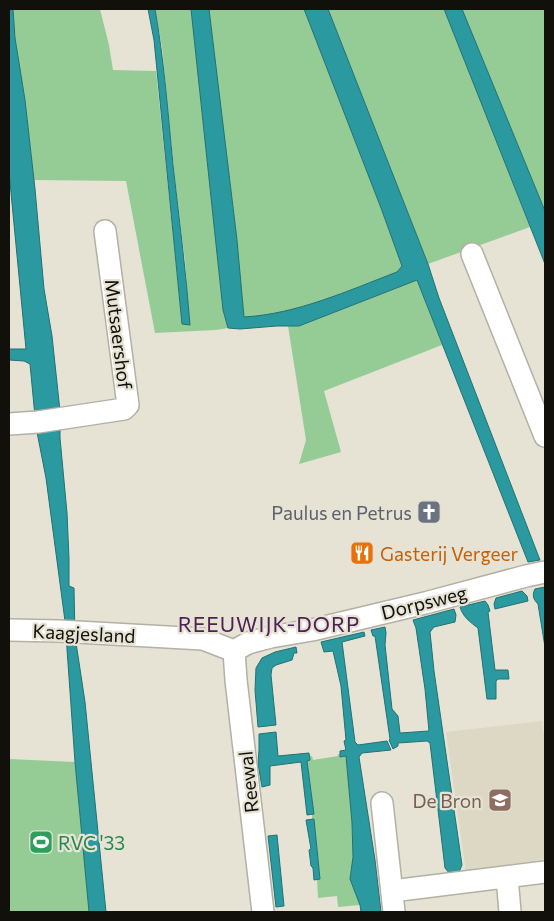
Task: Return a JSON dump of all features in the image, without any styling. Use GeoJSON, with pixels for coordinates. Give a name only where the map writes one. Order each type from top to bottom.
{"type":"FeatureCollection","features":[{"type":"Feature","properties":{"kind":"street","name":"Mutsaershof"},"geometry":{"type":"LineString","coordinates":[[9,424],[38,422],[124,409],[128,405],[105,232]]}},
{"type":"Feature","properties":{"kind":"street"},"geometry":{"type":"LineString","coordinates":[[472,254],[545,436]]}},
{"type":"Feature","properties":{"kind":"street","name":"Dorpsweg"},"geometry":{"type":"LineString","coordinates":[[234,651],[248,643],[271,637],[312,630],[545,572]]}},
{"type":"Feature","properties":{"kind":"street","name":"Kaagjesland"},"geometry":{"type":"LineString","coordinates":[[9,630],[203,639],[234,651]]}},
{"type":"Feature","properties":{"kind":"street","name":"Reewal"},"geometry":{"type":"LineString","coordinates":[[234,651],[263,912]]}},
{"type":"Feature","properties":{"kind":"street"},"geometry":{"type":"LineString","coordinates":[[382,803],[394,912]]}},
{"type":"Feature","properties":{"kind":"street"},"geometry":{"type":"LineString","coordinates":[[392,891],[545,872]]}},
{"type":"Feature","properties":{"kind":"street"},"geometry":{"type":"LineString","coordinates":[[507,877],[510,912]]}},
{"type":"Feature","properties":{"kind":"shaded area","name":"De Bron"},"geometry":{"type":"Polygon","coordinates":[[[542,721],[545,742],[545,859],[466,872],[446,732],[542,721]]]}},
{"type":"Feature","properties":{"kind":"green space"},"geometry":{"type":"Polygon","coordinates":[[[13,9],[100,9],[113,70],[156,71],[182,324],[190,324],[162,47],[155,9],[191,9],[223,310],[228,328],[155,333],[126,181],[34,180],[25,100],[15,38],[13,9]]]}},
{"type":"Feature","properties":{"kind":"green space"},"geometry":{"type":"Polygon","coordinates":[[[209,9],[304,9],[402,266],[397,272],[313,304],[272,315],[243,318],[237,240],[209,9]]]}},
{"type":"Feature","properties":{"kind":"green space"},"geometry":{"type":"Polygon","coordinates":[[[328,9],[444,9],[530,227],[428,264],[328,9]]]}},
{"type":"Feature","properties":{"kind":"green space"},"geometry":{"type":"Polygon","coordinates":[[[462,9],[545,9],[545,211],[539,196],[462,9]]]}},
{"type":"Feature","properties":{"kind":"green space"},"geometry":{"type":"Polygon","coordinates":[[[417,280],[442,345],[324,391],[341,452],[299,464],[306,440],[288,326],[299,326],[417,280]]]}},
{"type":"Feature","properties":{"kind":"green space"},"geometry":{"type":"Polygon","coordinates":[[[338,754],[341,757],[346,756],[352,823],[353,857],[350,879],[360,905],[338,907],[337,896],[318,898],[317,879],[320,878],[307,760],[310,760],[310,756],[312,756],[313,760],[338,756],[338,754]]]}},
{"type":"Feature","properties":{"kind":"green space","name":"RVC '33"},"geometry":{"type":"Polygon","coordinates":[[[9,759],[75,762],[89,912],[9,912],[9,759]]]}},
{"type":"Feature","properties":{"kind":"water"},"geometry":{"type":"Polygon","coordinates":[[[9,9],[13,9],[15,38],[25,100],[44,289],[52,336],[60,411],[60,438],[67,513],[69,586],[74,588],[75,636],[85,702],[106,912],[89,912],[75,762],[65,621],[46,478],[36,427],[30,364],[24,361],[9,360],[9,349],[26,349],[9,172],[9,9]]]}},
{"type":"Feature","properties":{"kind":"water"},"geometry":{"type":"Polygon","coordinates":[[[148,9],[155,9],[161,48],[190,325],[182,324],[154,40],[148,9]]]}},
{"type":"Feature","properties":{"kind":"water"},"geometry":{"type":"Polygon","coordinates":[[[191,9],[209,9],[237,240],[244,317],[283,311],[341,294],[397,272],[402,266],[304,9],[328,9],[428,264],[439,298],[540,560],[528,562],[417,280],[299,326],[228,328],[223,310],[191,9]]]}},
{"type":"Feature","properties":{"kind":"water"},"geometry":{"type":"Polygon","coordinates":[[[444,9],[462,9],[545,211],[545,264],[444,9]]]}},
{"type":"Feature","properties":{"kind":"water"},"geometry":{"type":"Polygon","coordinates":[[[545,587],[545,647],[538,604],[533,595],[535,589],[545,587]]]}},
{"type":"Feature","properties":{"kind":"water"},"geometry":{"type":"Polygon","coordinates":[[[522,591],[527,596],[528,601],[495,609],[496,598],[522,591]]]}},
{"type":"Feature","properties":{"kind":"water"},"geometry":{"type":"Polygon","coordinates":[[[485,601],[490,611],[488,612],[495,670],[508,670],[509,679],[498,679],[496,681],[496,699],[487,699],[478,628],[465,616],[460,607],[485,601]]]}},
{"type":"Feature","properties":{"kind":"water"},"geometry":{"type":"Polygon","coordinates":[[[454,609],[456,615],[455,622],[434,627],[430,632],[462,865],[459,872],[450,874],[445,868],[430,743],[427,741],[398,743],[398,746],[393,749],[389,740],[375,636],[373,636],[371,630],[385,627],[385,645],[392,709],[398,716],[400,733],[429,731],[425,689],[416,628],[413,620],[454,609]]]}},
{"type":"Feature","properties":{"kind":"water"},"geometry":{"type":"Polygon","coordinates":[[[364,632],[365,636],[342,642],[355,742],[358,745],[387,741],[391,750],[362,753],[359,757],[381,912],[361,912],[350,879],[353,857],[352,823],[346,756],[340,757],[340,751],[346,750],[341,686],[333,651],[324,652],[321,642],[364,632]]]}},
{"type":"Feature","properties":{"kind":"water"},"geometry":{"type":"Polygon","coordinates":[[[296,647],[297,653],[294,653],[292,660],[272,668],[276,725],[258,727],[255,690],[256,668],[262,658],[275,652],[296,647]]]}},
{"type":"Feature","properties":{"kind":"water"},"geometry":{"type":"Polygon","coordinates":[[[276,732],[278,756],[309,753],[310,760],[307,761],[314,814],[307,815],[301,762],[270,766],[270,785],[262,787],[258,764],[259,734],[276,732]]]}},
{"type":"Feature","properties":{"kind":"water"},"geometry":{"type":"Polygon","coordinates":[[[314,819],[320,879],[314,880],[306,820],[314,819]]]}},
{"type":"Feature","properties":{"kind":"water"},"geometry":{"type":"Polygon","coordinates":[[[277,835],[284,906],[276,907],[268,836],[277,835]]]}},
{"type":"Feature","properties":{"kind":"place","name":"Paulus en Petrus"},"geometry":{"type":"Point","coordinates":[429,512]}},
{"type":"Feature","properties":{"kind":"place","name":"Gasterij Vergeer"},"geometry":{"type":"Point","coordinates":[362,553]}},
{"type":"Feature","properties":{"kind":"place","name":"De Bron"},"geometry":{"type":"Point","coordinates":[500,800]}},
{"type":"Feature","properties":{"kind":"place","name":"RVC '33"},"geometry":{"type":"Point","coordinates":[41,842]}},
{"type":"Feature","properties":{"kind":"district","name":"REEUWIJK-DORP"},"geometry":{"type":"Point","coordinates":[269,623]}}]}
